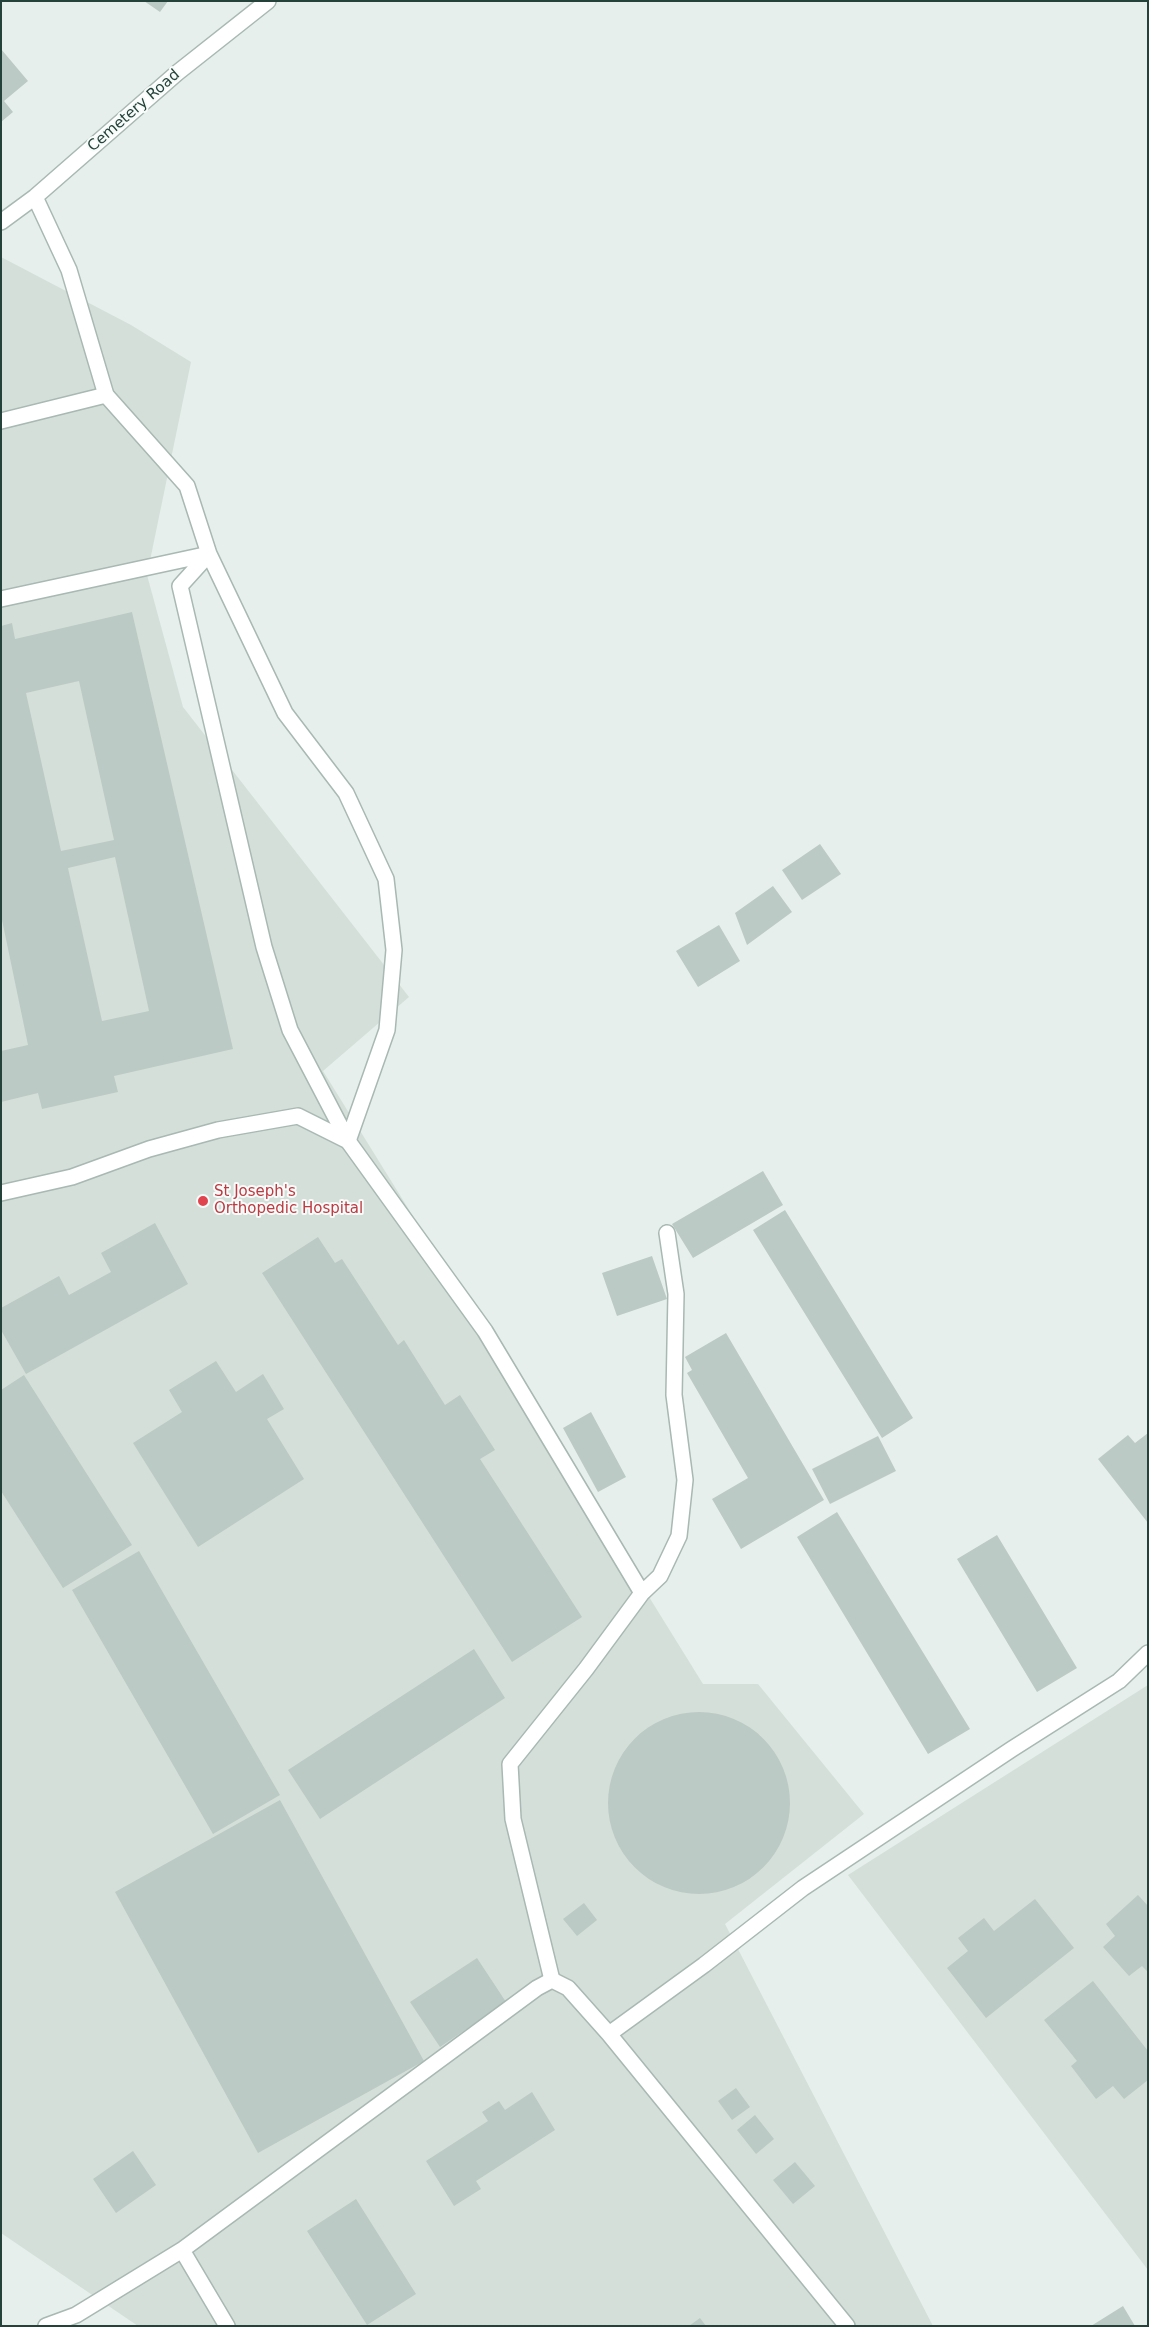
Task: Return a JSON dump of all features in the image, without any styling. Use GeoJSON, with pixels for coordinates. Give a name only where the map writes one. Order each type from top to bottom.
{"type":"FeatureCollection","features":[{"type":"Feature","properties":{"kind":"street","name":"Cemetery Road"},"geometry":{"type":"LineString","coordinates":[[1,222],[35,197],[177,73],[268,1]]}},
{"type":"Feature","properties":{"kind":"street"},"geometry":{"type":"LineString","coordinates":[[35,197],[69,270],[106,395],[187,486],[209,554],[285,713],[346,793],[386,879],[394,950],[387,1030],[348,1141]]}},
{"type":"Feature","properties":{"kind":"street"},"geometry":{"type":"LineString","coordinates":[[1,421],[106,395]]}},
{"type":"Feature","properties":{"kind":"street"},"geometry":{"type":"LineString","coordinates":[[1,599],[209,554]]}},
{"type":"Feature","properties":{"kind":"street"},"geometry":{"type":"LineString","coordinates":[[209,554],[180,586],[264,947],[290,1030],[348,1141],[484,1331],[642,1593]]}},
{"type":"Feature","properties":{"kind":"street"},"geometry":{"type":"LineString","coordinates":[[1,1193],[72,1177],[148,1149],[210,1132],[298,1116],[348,1141]]}},
{"type":"Feature","properties":{"kind":"street"},"geometry":{"type":"LineString","coordinates":[[667,1233],[676,1294],[674,1395],[685,1480],[679,1536],[660,1576],[642,1593],[586,1669],[510,1764],[513,1819],[552,1980],[568,1988],[609,2034],[847,2326]]}},
{"type":"Feature","properties":{"kind":"street"},"geometry":{"type":"LineString","coordinates":[[609,2034],[704,1965],[803,1888],[1012,1748],[1119,1681],[1148,1653]]}},
{"type":"Feature","properties":{"kind":"street"},"geometry":{"type":"LineString","coordinates":[[46,2326],[76,2315],[182,2250],[537,1988],[552,1980]]}},
{"type":"Feature","properties":{"kind":"street"},"geometry":{"type":"LineString","coordinates":[[182,2250],[228,2326]]}},
{"type":"Feature","properties":{"kind":"shaded area","name":"St Joseph's Orthopedic Hospital"},"geometry":{"type":"Polygon","coordinates":[[[1,257],[131,325],[191,362],[147,575],[183,707],[409,997],[323,1071],[703,1684],[758,1684],[864,1814],[725,1924],[933,2326],[138,2326],[1,2233],[1,257]]]}},
{"type":"Feature","properties":{"kind":"shaded area"},"geometry":{"type":"Polygon","coordinates":[[[1148,1685],[1148,2270],[848,1875],[1148,1685]]]}},
{"type":"Feature","properties":{"kind":"building"},"geometry":{"type":"Polygon","coordinates":[[[144,1],[168,1],[160,12],[144,1]]]}},
{"type":"Feature","properties":{"kind":"building"},"geometry":{"type":"Polygon","coordinates":[[[1,49],[28,81],[4,101],[13,112],[1,122],[1,49]]]}},
{"type":"Feature","properties":{"kind":"building"},"geometry":{"type":"Polygon","coordinates":[[[132,612],[233,1049],[114,1076],[118,1092],[42,1109],[38,1093],[1,1102],[1,1051],[28,1045],[1,915],[1,626],[12,623],[15,639],[132,612]],[[79,681],[26,693],[61,851],[114,840],[79,681]],[[115,857],[68,868],[102,1021],[149,1011],[115,857]]]}},
{"type":"Feature","properties":{"kind":"building"},"geometry":{"type":"Polygon","coordinates":[[[820,844],[841,874],[802,900],[782,870],[820,844]]]}},
{"type":"Feature","properties":{"kind":"building"},"geometry":{"type":"Polygon","coordinates":[[[773,886],[792,912],[747,945],[735,913],[773,886]]]}},
{"type":"Feature","properties":{"kind":"building"},"geometry":{"type":"Polygon","coordinates":[[[719,925],[740,961],[698,987],[676,951],[719,925]]]}},
{"type":"Feature","properties":{"kind":"building"},"geometry":{"type":"Polygon","coordinates":[[[763,1171],[783,1205],[693,1258],[672,1224],[763,1171]]]}},
{"type":"Feature","properties":{"kind":"building"},"geometry":{"type":"Polygon","coordinates":[[[785,1210],[913,1418],[882,1438],[753,1230],[785,1210]]]}},
{"type":"Feature","properties":{"kind":"building"},"geometry":{"type":"Polygon","coordinates":[[[155,1223],[188,1284],[26,1374],[1,1330],[1,1308],[59,1276],[69,1295],[111,1272],[101,1253],[155,1223]]]}},
{"type":"Feature","properties":{"kind":"building"},"geometry":{"type":"Polygon","coordinates":[[[318,1237],[335,1263],[342,1259],[398,1345],[404,1340],[445,1405],[460,1395],[495,1450],[480,1459],[582,1617],[512,1662],[262,1273],[318,1237]]]}},
{"type":"Feature","properties":{"kind":"building"},"geometry":{"type":"Polygon","coordinates":[[[652,1256],[667,1299],[617,1316],[602,1273],[652,1256]]]}},
{"type":"Feature","properties":{"kind":"building"},"geometry":{"type":"Polygon","coordinates":[[[726,1333],[824,1500],[741,1549],[712,1499],[748,1478],[687,1373],[692,1370],[685,1357],[726,1333]]]}},
{"type":"Feature","properties":{"kind":"building"},"geometry":{"type":"Polygon","coordinates":[[[216,1361],[236,1392],[263,1374],[284,1409],[267,1419],[304,1479],[198,1547],[133,1443],[182,1412],[169,1390],[216,1361]]]}},
{"type":"Feature","properties":{"kind":"building"},"geometry":{"type":"Polygon","coordinates":[[[24,1375],[132,1545],[63,1588],[1,1491],[1,1390],[24,1375]]]}},
{"type":"Feature","properties":{"kind":"building"},"geometry":{"type":"Polygon","coordinates":[[[591,1412],[626,1477],[598,1492],[563,1428],[591,1412]]]}},
{"type":"Feature","properties":{"kind":"building"},"geometry":{"type":"Polygon","coordinates":[[[1148,1433],[1148,1523],[1098,1459],[1128,1435],[1135,1443],[1148,1433]]]}},
{"type":"Feature","properties":{"kind":"building"},"geometry":{"type":"Polygon","coordinates":[[[878,1436],[896,1471],[830,1504],[812,1469],[878,1436]]]}},
{"type":"Feature","properties":{"kind":"building"},"geometry":{"type":"Polygon","coordinates":[[[837,1512],[970,1729],[928,1754],[797,1537],[837,1512]]]}},
{"type":"Feature","properties":{"kind":"building"},"geometry":{"type":"Polygon","coordinates":[[[997,1535],[1077,1668],[1037,1692],[957,1559],[997,1535]]]}},
{"type":"Feature","properties":{"kind":"building"},"geometry":{"type":"Polygon","coordinates":[[[139,1551],[280,1795],[213,1834],[72,1590],[139,1551]]]}},
{"type":"Feature","properties":{"kind":"building"},"geometry":{"type":"Polygon","coordinates":[[[474,1649],[505,1698],[320,1819],[288,1770],[474,1649]]]}},
{"type":"Feature","properties":{"kind":"building"},"geometry":{"type":"Polygon","coordinates":[[[699,1712],[717,1714],[734,1719],[763,1739],[783,1768],[788,1785],[790,1803],[788,1821],[783,1838],[763,1867],[734,1887],[717,1892],[699,1894],[681,1892],[664,1887],[635,1867],[615,1838],[610,1821],[608,1803],[610,1785],[615,1768],[635,1739],[664,1719],[681,1714],[699,1712]]]}},
{"type":"Feature","properties":{"kind":"building"},"geometry":{"type":"Polygon","coordinates":[[[280,1800],[424,2061],[258,2153],[115,1892],[280,1800]]]}},
{"type":"Feature","properties":{"kind":"building"},"geometry":{"type":"Polygon","coordinates":[[[1138,1895],[1148,1906],[1148,1972],[1142,1966],[1129,1976],[1103,1947],[1115,1936],[1106,1924],[1138,1895]]]}},
{"type":"Feature","properties":{"kind":"building"},"geometry":{"type":"Polygon","coordinates":[[[1035,1899],[1074,1948],[986,2018],[947,1968],[968,1951],[958,1938],[984,1918],[994,1931],[1035,1899]]]}},
{"type":"Feature","properties":{"kind":"building"},"geometry":{"type":"Polygon","coordinates":[[[584,1903],[597,1920],[577,1936],[563,1919],[584,1903]]]}},
{"type":"Feature","properties":{"kind":"building"},"geometry":{"type":"Polygon","coordinates":[[[477,1958],[506,2002],[440,2047],[410,2002],[477,1958]]]}},
{"type":"Feature","properties":{"kind":"building"},"geometry":{"type":"Polygon","coordinates":[[[1093,1981],[1148,2051],[1148,2080],[1124,2099],[1113,2086],[1096,2099],[1071,2066],[1077,2061],[1044,2020],[1093,1981]]]}},
{"type":"Feature","properties":{"kind":"building"},"geometry":{"type":"Polygon","coordinates":[[[736,2088],[750,2107],[732,2120],[718,2101],[736,2088]]]}},
{"type":"Feature","properties":{"kind":"building"},"geometry":{"type":"Polygon","coordinates":[[[532,2092],[555,2130],[476,2181],[481,2189],[454,2206],[426,2161],[488,2121],[482,2112],[499,2101],[505,2110],[532,2092]]]}},
{"type":"Feature","properties":{"kind":"building"},"geometry":{"type":"Polygon","coordinates":[[[755,2115],[774,2139],[756,2154],[737,2130],[755,2115]]]}},
{"type":"Feature","properties":{"kind":"building"},"geometry":{"type":"Polygon","coordinates":[[[133,2151],[156,2185],[116,2213],[93,2179],[133,2151]]]}},
{"type":"Feature","properties":{"kind":"building"},"geometry":{"type":"Polygon","coordinates":[[[795,2162],[815,2186],[793,2204],[773,2180],[795,2162]]]}},
{"type":"Feature","properties":{"kind":"building"},"geometry":{"type":"Polygon","coordinates":[[[356,2199],[416,2294],[367,2325],[307,2231],[356,2199]]]}},
{"type":"Feature","properties":{"kind":"building"},"geometry":{"type":"Polygon","coordinates":[[[1123,2306],[1135,2326],[1091,2326],[1123,2306]]]}},
{"type":"Feature","properties":{"kind":"building"},"geometry":{"type":"Polygon","coordinates":[[[700,2318],[706,2326],[689,2326],[700,2318]]]}},
{"type":"Feature","properties":{"kind":"place","name":"St Joseph's Orthopedic Hospital"},"geometry":{"type":"Point","coordinates":[203,1201]}}]}
